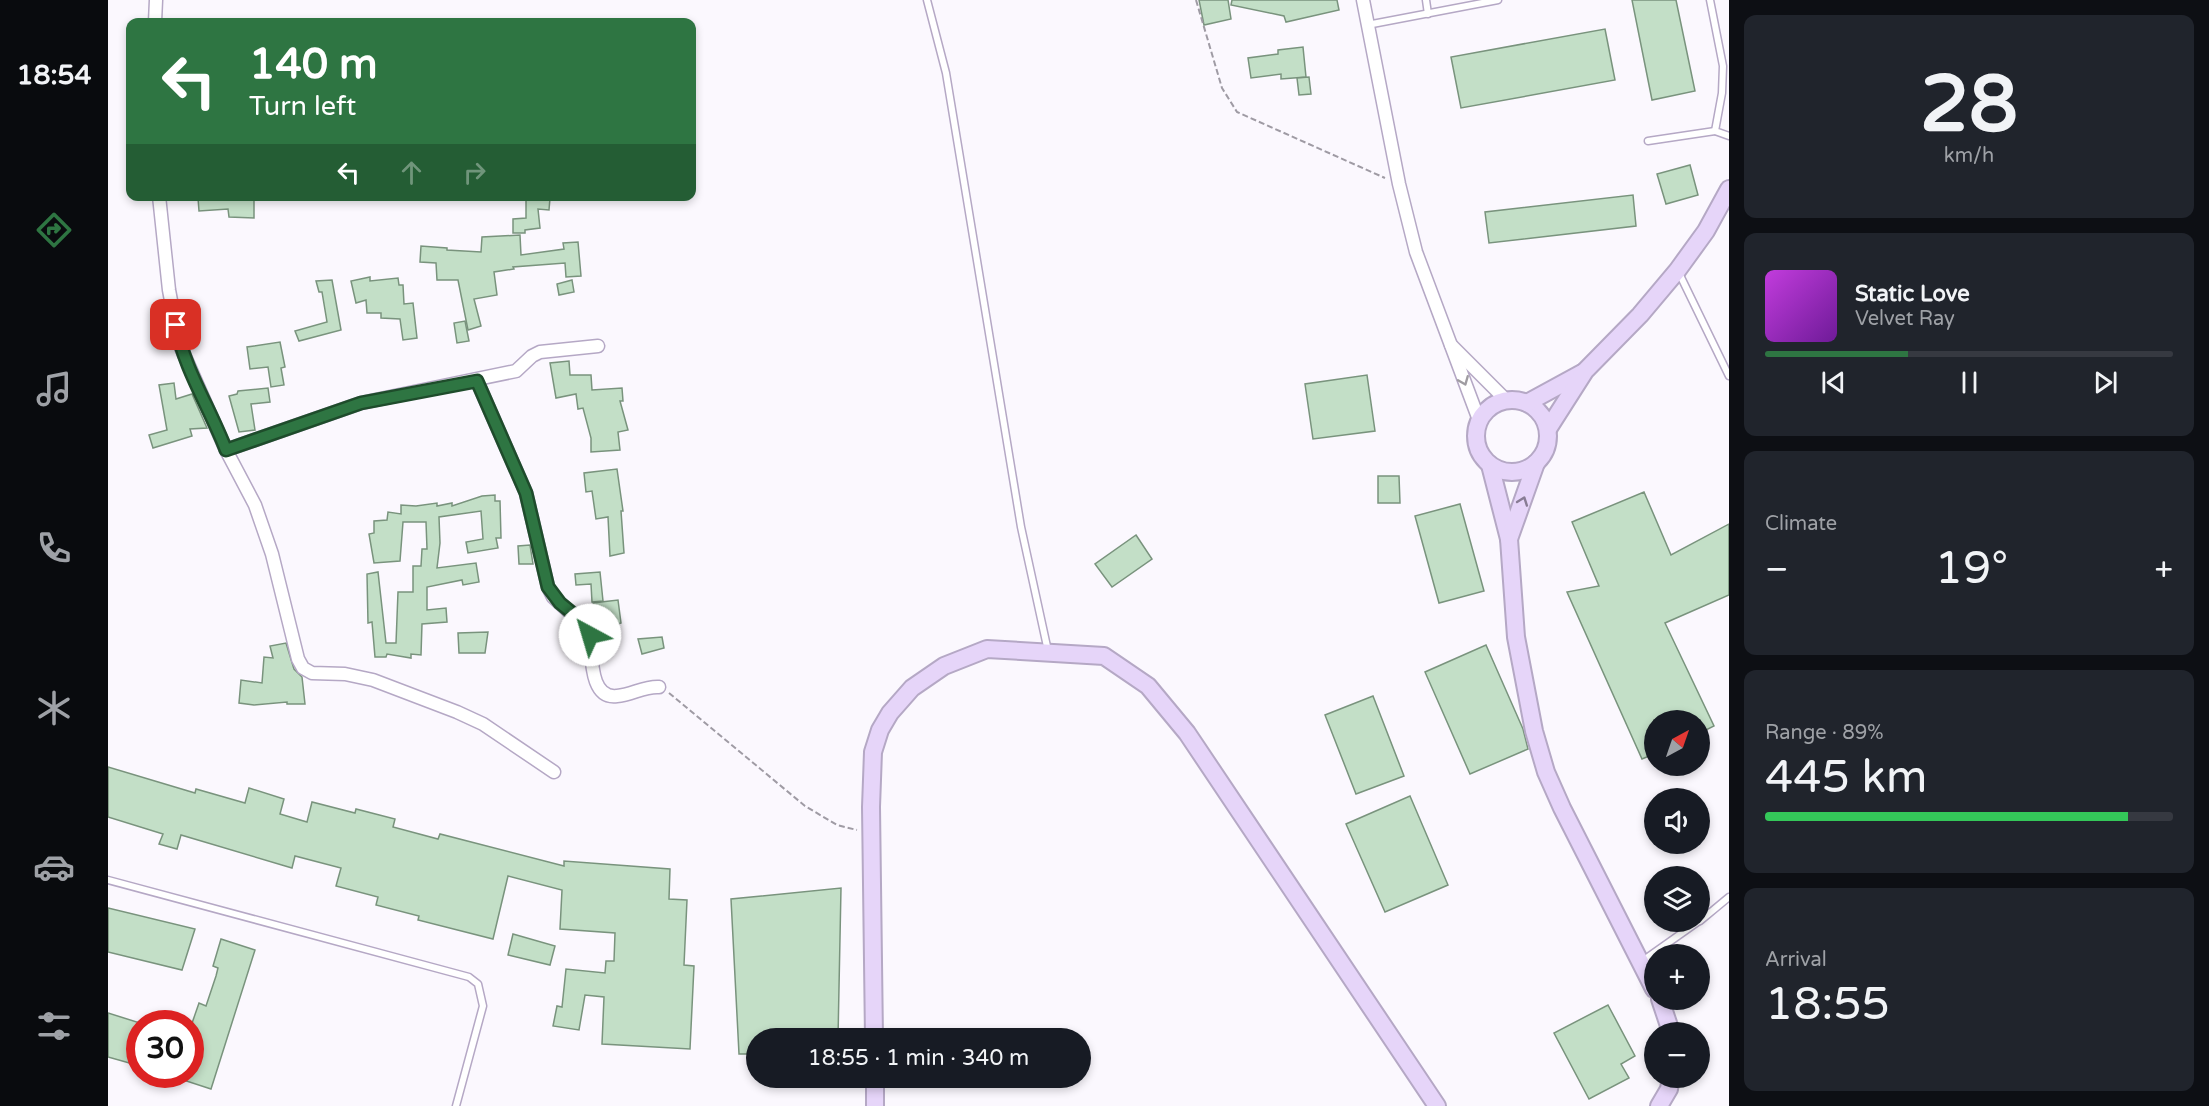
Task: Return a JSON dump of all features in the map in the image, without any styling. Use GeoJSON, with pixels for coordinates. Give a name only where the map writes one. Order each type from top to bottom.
{"type":"FeatureCollection","features":[{"type":"Feature","properties":{"kind":"main road"},"geometry":{"type":"LineString","coordinates":[[1548,429],[1586,371],[1640,315],[1677,271],[1706,231],[1729,189]]}},
{"type":"Feature","properties":{"kind":"main road"},"geometry":{"type":"LineString","coordinates":[[1527,403],[1586,371]]}},
{"type":"Feature","properties":{"kind":"main road"},"geometry":{"type":"LineString","coordinates":[[1506,400],[1527,403],[1544,418],[1548,429],[1548,441],[1544,453],[1526,470],[1501,471],[1481,456],[1476,444],[1479,420],[1486,410],[1506,400]]}},
{"type":"Feature","properties":{"kind":"main road"},"geometry":{"type":"LineString","coordinates":[[1509,539],[1536,463]]}},
{"type":"Feature","properties":{"kind":"main road"},"geometry":{"type":"LineString","coordinates":[[1490,465],[1509,539],[1516,637],[1534,731],[1546,772],[1644,970]]}},
{"type":"Feature","properties":{"kind":"main road"},"geometry":{"type":"LineString","coordinates":[[874,1028],[871,833],[873,752],[880,730],[890,713],[912,688],[944,666],[987,650],[1104,656],[1148,686],[1187,734],[1437,1106]]}},
{"type":"Feature","properties":{"kind":"main road"},"geometry":{"type":"LineString","coordinates":[[875,1088],[875,1106]]}},
{"type":"Feature","properties":{"kind":"main road"},"geometry":{"type":"LineString","coordinates":[[1659,1106],[1669,1088]]}},
{"type":"Feature","properties":{"kind":"street"},"geometry":{"type":"LineString","coordinates":[[155,18],[156,0]]}},
{"type":"Feature","properties":{"kind":"street"},"geometry":{"type":"LineString","coordinates":[[1363,0],[1399,184],[1416,252],[1479,420]]}},
{"type":"Feature","properties":{"kind":"street"},"geometry":{"type":"LineString","coordinates":[[160,201],[169,290],[179,343],[226,450],[255,505],[265,534],[298,659],[303,668],[312,673],[345,674],[373,680],[457,712],[483,724],[554,772]]}},
{"type":"Feature","properties":{"kind":"street"},"geometry":{"type":"LineString","coordinates":[[1448,342],[1506,400]]}},
{"type":"Feature","properties":{"kind":"street"},"geometry":{"type":"LineString","coordinates":[[226,450],[361,403],[477,381],[516,371],[532,356],[540,352],[598,346]]}},
{"type":"Feature","properties":{"kind":"street"},"geometry":{"type":"LineString","coordinates":[[477,381],[526,493],[548,587],[554,597],[588,629],[594,680],[599,689],[606,695],[617,697],[649,687],[659,687]]}},
{"type":"Feature","properties":{"kind":"lane"},"geometry":{"type":"LineString","coordinates":[[927,0],[946,73],[1021,527],[1049,653]]}},
{"type":"Feature","properties":{"kind":"lane"},"geometry":{"type":"LineString","coordinates":[[1426,0],[1428,14]]}},
{"type":"Feature","properties":{"kind":"lane"},"geometry":{"type":"LineString","coordinates":[[1367,25],[1428,14],[1466,3],[1498,0]]}},
{"type":"Feature","properties":{"kind":"lane"},"geometry":{"type":"LineString","coordinates":[[1710,0],[1723,66],[1722,93],[1715,131]]}},
{"type":"Feature","properties":{"kind":"lane"},"geometry":{"type":"LineString","coordinates":[[1648,141],[1715,131],[1729,136]]}},
{"type":"Feature","properties":{"kind":"lane"},"geometry":{"type":"LineString","coordinates":[[1677,271],[1729,376]]}},
{"type":"Feature","properties":{"kind":"lane"},"geometry":{"type":"LineString","coordinates":[[108,880],[469,977],[478,984],[483,1006],[456,1106]]}},
{"type":"Feature","properties":{"kind":"lane"},"geometry":{"type":"LineString","coordinates":[[1710,912],[1729,897]]}},
{"type":"Feature","properties":{"kind":"lane"},"geometry":{"type":"LineString","coordinates":[[1640,962],[1683,932]]}},
{"type":"Feature","properties":{"kind":"path"},"geometry":{"type":"LineString","coordinates":[[1196,0],[1222,88],[1237,112],[1399,184]]}},
{"type":"Feature","properties":{"kind":"path"},"geometry":{"type":"LineString","coordinates":[[659,687],[667,690],[678,702],[805,806],[837,825],[871,833]]}},
{"type":"Feature","properties":{"kind":"building"},"geometry":{"type":"Polygon","coordinates":[[[1199,0],[1228,0],[1231,19],[1204,25],[1199,0]]]}},
{"type":"Feature","properties":{"kind":"building"},"geometry":{"type":"Polygon","coordinates":[[[1232,0],[1337,0],[1339,10],[1286,22],[1284,16],[1231,5],[1232,0]]]}},
{"type":"Feature","properties":{"kind":"building"},"geometry":{"type":"Polygon","coordinates":[[[1632,0],[1676,0],[1695,91],[1652,100],[1632,0]]]}},
{"type":"Feature","properties":{"kind":"building"},"geometry":{"type":"Polygon","coordinates":[[[1605,29],[1615,80],[1461,108],[1451,57],[1605,29]]]}},
{"type":"Feature","properties":{"kind":"building"},"geometry":{"type":"Polygon","coordinates":[[[1303,47],[1306,77],[1281,79],[1281,74],[1251,78],[1248,58],[1278,54],[1278,50],[1303,47]]]}},
{"type":"Feature","properties":{"kind":"building"},"geometry":{"type":"Polygon","coordinates":[[[1309,77],[1311,94],[1299,95],[1297,78],[1309,77]]]}},
{"type":"Feature","properties":{"kind":"building"},"geometry":{"type":"Polygon","coordinates":[[[1690,165],[1698,195],[1666,204],[1657,174],[1690,165]]]}},
{"type":"Feature","properties":{"kind":"building"},"geometry":{"type":"Polygon","coordinates":[[[1633,195],[1636,226],[1489,243],[1485,212],[1633,195]]]}},
{"type":"Feature","properties":{"kind":"building"},"geometry":{"type":"Polygon","coordinates":[[[198,201],[254,201],[254,218],[229,217],[228,209],[199,211],[198,201]]]}},
{"type":"Feature","properties":{"kind":"building"},"geometry":{"type":"Polygon","coordinates":[[[526,201],[550,201],[549,210],[538,209],[540,228],[525,230],[525,233],[513,233],[513,219],[526,218],[526,201]]]}},
{"type":"Feature","properties":{"kind":"building"},"geometry":{"type":"Polygon","coordinates":[[[520,235],[521,255],[564,249],[563,243],[578,242],[581,276],[566,277],[565,263],[513,267],[514,269],[494,272],[497,295],[474,299],[481,326],[468,330],[458,280],[437,280],[436,263],[420,262],[421,246],[481,252],[482,237],[520,235]]]}},
{"type":"Feature","properties":{"kind":"building"},"geometry":{"type":"Polygon","coordinates":[[[370,277],[370,281],[398,278],[399,285],[403,285],[404,304],[413,303],[417,338],[403,340],[400,319],[381,318],[381,313],[367,313],[366,300],[356,303],[351,281],[370,277]]]}},
{"type":"Feature","properties":{"kind":"building"},"geometry":{"type":"Polygon","coordinates":[[[332,280],[341,330],[299,341],[295,331],[327,322],[322,292],[319,292],[316,281],[332,280]]]}},
{"type":"Feature","properties":{"kind":"building"},"geometry":{"type":"Polygon","coordinates":[[[572,280],[574,292],[559,295],[557,284],[572,280]]]}},
{"type":"Feature","properties":{"kind":"building"},"geometry":{"type":"Polygon","coordinates":[[[465,321],[469,341],[457,343],[454,323],[465,321]]]}},
{"type":"Feature","properties":{"kind":"building"},"geometry":{"type":"Polygon","coordinates":[[[280,342],[285,367],[281,368],[284,385],[271,387],[268,367],[250,369],[247,347],[280,342]]]}},
{"type":"Feature","properties":{"kind":"building"},"geometry":{"type":"Polygon","coordinates":[[[569,361],[570,375],[591,375],[592,390],[622,388],[623,401],[620,401],[628,430],[618,432],[620,450],[591,452],[591,438],[583,408],[578,409],[576,394],[556,398],[550,363],[569,361]]]}},
{"type":"Feature","properties":{"kind":"building"},"geometry":{"type":"Polygon","coordinates":[[[1367,375],[1375,431],[1313,439],[1305,384],[1367,375]]]}},
{"type":"Feature","properties":{"kind":"building"},"geometry":{"type":"Polygon","coordinates":[[[174,383],[176,399],[192,394],[207,428],[190,429],[192,436],[153,448],[149,435],[167,430],[159,385],[174,383]]]}},
{"type":"Feature","properties":{"kind":"building"},"geometry":{"type":"Polygon","coordinates":[[[268,388],[270,402],[251,404],[255,430],[239,432],[229,396],[237,394],[238,391],[268,388]]]}},
{"type":"Feature","properties":{"kind":"building"},"geometry":{"type":"Polygon","coordinates":[[[617,469],[623,511],[621,511],[624,553],[610,556],[608,517],[596,519],[592,491],[586,492],[584,473],[617,469]]]}},
{"type":"Feature","properties":{"kind":"building"},"geometry":{"type":"Polygon","coordinates":[[[1378,476],[1399,476],[1400,503],[1378,503],[1378,476]]]}},
{"type":"Feature","properties":{"kind":"building"},"geometry":{"type":"Polygon","coordinates":[[[1644,492],[1671,555],[1729,524],[1729,595],[1665,623],[1706,710],[1644,710],[1644,758],[1642,759],[1567,592],[1599,586],[1572,522],[1644,492]]]}},
{"type":"Feature","properties":{"kind":"building"},"geometry":{"type":"Polygon","coordinates":[[[495,495],[495,501],[500,501],[501,538],[496,538],[498,548],[468,553],[466,542],[483,539],[481,511],[439,517],[440,543],[437,568],[476,563],[479,582],[463,585],[462,580],[427,587],[427,610],[446,608],[447,622],[422,624],[421,655],[411,654],[411,658],[387,654],[386,657],[375,657],[372,622],[368,623],[367,574],[378,572],[386,643],[396,643],[398,592],[413,592],[413,566],[421,566],[422,549],[427,549],[426,522],[403,522],[400,561],[374,563],[369,534],[374,533],[374,521],[387,520],[388,512],[401,514],[401,505],[416,506],[437,503],[437,506],[452,503],[452,506],[482,496],[495,495]]]}},
{"type":"Feature","properties":{"kind":"building"},"geometry":{"type":"Polygon","coordinates":[[[1460,504],[1484,591],[1439,603],[1415,516],[1460,504]]]}},
{"type":"Feature","properties":{"kind":"building"},"geometry":{"type":"Polygon","coordinates":[[[1136,535],[1152,559],[1112,587],[1095,564],[1136,535]]]}},
{"type":"Feature","properties":{"kind":"building"},"geometry":{"type":"Polygon","coordinates":[[[530,545],[533,564],[519,564],[518,546],[530,545]]]}},
{"type":"Feature","properties":{"kind":"building"},"geometry":{"type":"Polygon","coordinates":[[[600,572],[603,601],[592,602],[591,584],[576,585],[575,574],[600,572]]]}},
{"type":"Feature","properties":{"kind":"building"},"geometry":{"type":"Polygon","coordinates":[[[618,600],[621,623],[601,630],[593,603],[618,600]]]}},
{"type":"Feature","properties":{"kind":"building"},"geometry":{"type":"Polygon","coordinates":[[[488,632],[485,653],[459,653],[458,633],[488,632]]]}},
{"type":"Feature","properties":{"kind":"building"},"geometry":{"type":"Polygon","coordinates":[[[662,637],[664,648],[642,654],[638,639],[662,637]]]}},
{"type":"Feature","properties":{"kind":"building"},"geometry":{"type":"Polygon","coordinates":[[[286,643],[294,669],[302,677],[305,704],[239,703],[241,680],[262,683],[264,657],[273,658],[270,646],[286,643]]]}},
{"type":"Feature","properties":{"kind":"building"},"geometry":{"type":"Polygon","coordinates":[[[1486,645],[1523,729],[1528,749],[1470,774],[1425,672],[1486,645]]]}},
{"type":"Feature","properties":{"kind":"building"},"geometry":{"type":"Polygon","coordinates":[[[1373,696],[1404,776],[1356,794],[1325,715],[1373,696]]]}},
{"type":"Feature","properties":{"kind":"building"},"geometry":{"type":"Polygon","coordinates":[[[108,767],[195,793],[196,789],[245,803],[249,788],[284,799],[280,814],[307,822],[312,802],[355,813],[356,809],[395,819],[393,827],[438,839],[440,834],[564,866],[564,861],[670,869],[669,899],[687,900],[684,965],[694,966],[690,1049],[602,1044],[604,997],[585,995],[579,1030],[553,1026],[557,1006],[562,1007],[566,969],[605,973],[606,961],[614,961],[615,933],[560,929],[562,890],[508,876],[493,939],[418,920],[419,916],[376,905],[378,897],[336,886],[341,868],[295,856],[292,868],[181,835],[177,849],[159,844],[163,834],[108,817],[108,767]]]}},
{"type":"Feature","properties":{"kind":"building"},"geometry":{"type":"Polygon","coordinates":[[[1410,796],[1448,885],[1385,912],[1346,824],[1410,796]]]}},
{"type":"Feature","properties":{"kind":"building"},"geometry":{"type":"Polygon","coordinates":[[[841,888],[838,1028],[746,1028],[746,1054],[739,1054],[731,899],[841,888]]]}},
{"type":"Feature","properties":{"kind":"building"},"geometry":{"type":"Polygon","coordinates":[[[108,908],[195,929],[182,970],[108,952],[108,908]]]}},
{"type":"Feature","properties":{"kind":"building"},"geometry":{"type":"Polygon","coordinates":[[[513,934],[555,946],[550,965],[508,955],[513,934]]]}},
{"type":"Feature","properties":{"kind":"building"},"geometry":{"type":"Polygon","coordinates":[[[221,939],[255,950],[211,1089],[204,1087],[204,1010],[197,1010],[199,1003],[206,1006],[218,968],[213,966],[221,939]]]}},
{"type":"Feature","properties":{"kind":"building"},"geometry":{"type":"Polygon","coordinates":[[[1608,1005],[1635,1056],[1621,1064],[1629,1078],[1589,1099],[1554,1033],[1608,1005]]]}},
{"type":"Feature","properties":{"kind":"building"},"geometry":{"type":"Polygon","coordinates":[[[108,1013],[126,1019],[126,1062],[108,1057],[108,1013]]]}},
{"type":"Feature","properties":{"kind":"route"},"geometry":{"type":"LineString","coordinates":[[176,325],[179,343],[188,367],[213,416],[226,450],[361,403],[477,381],[520,474],[548,587],[560,603],[582,621],[590,635]]}}]}
